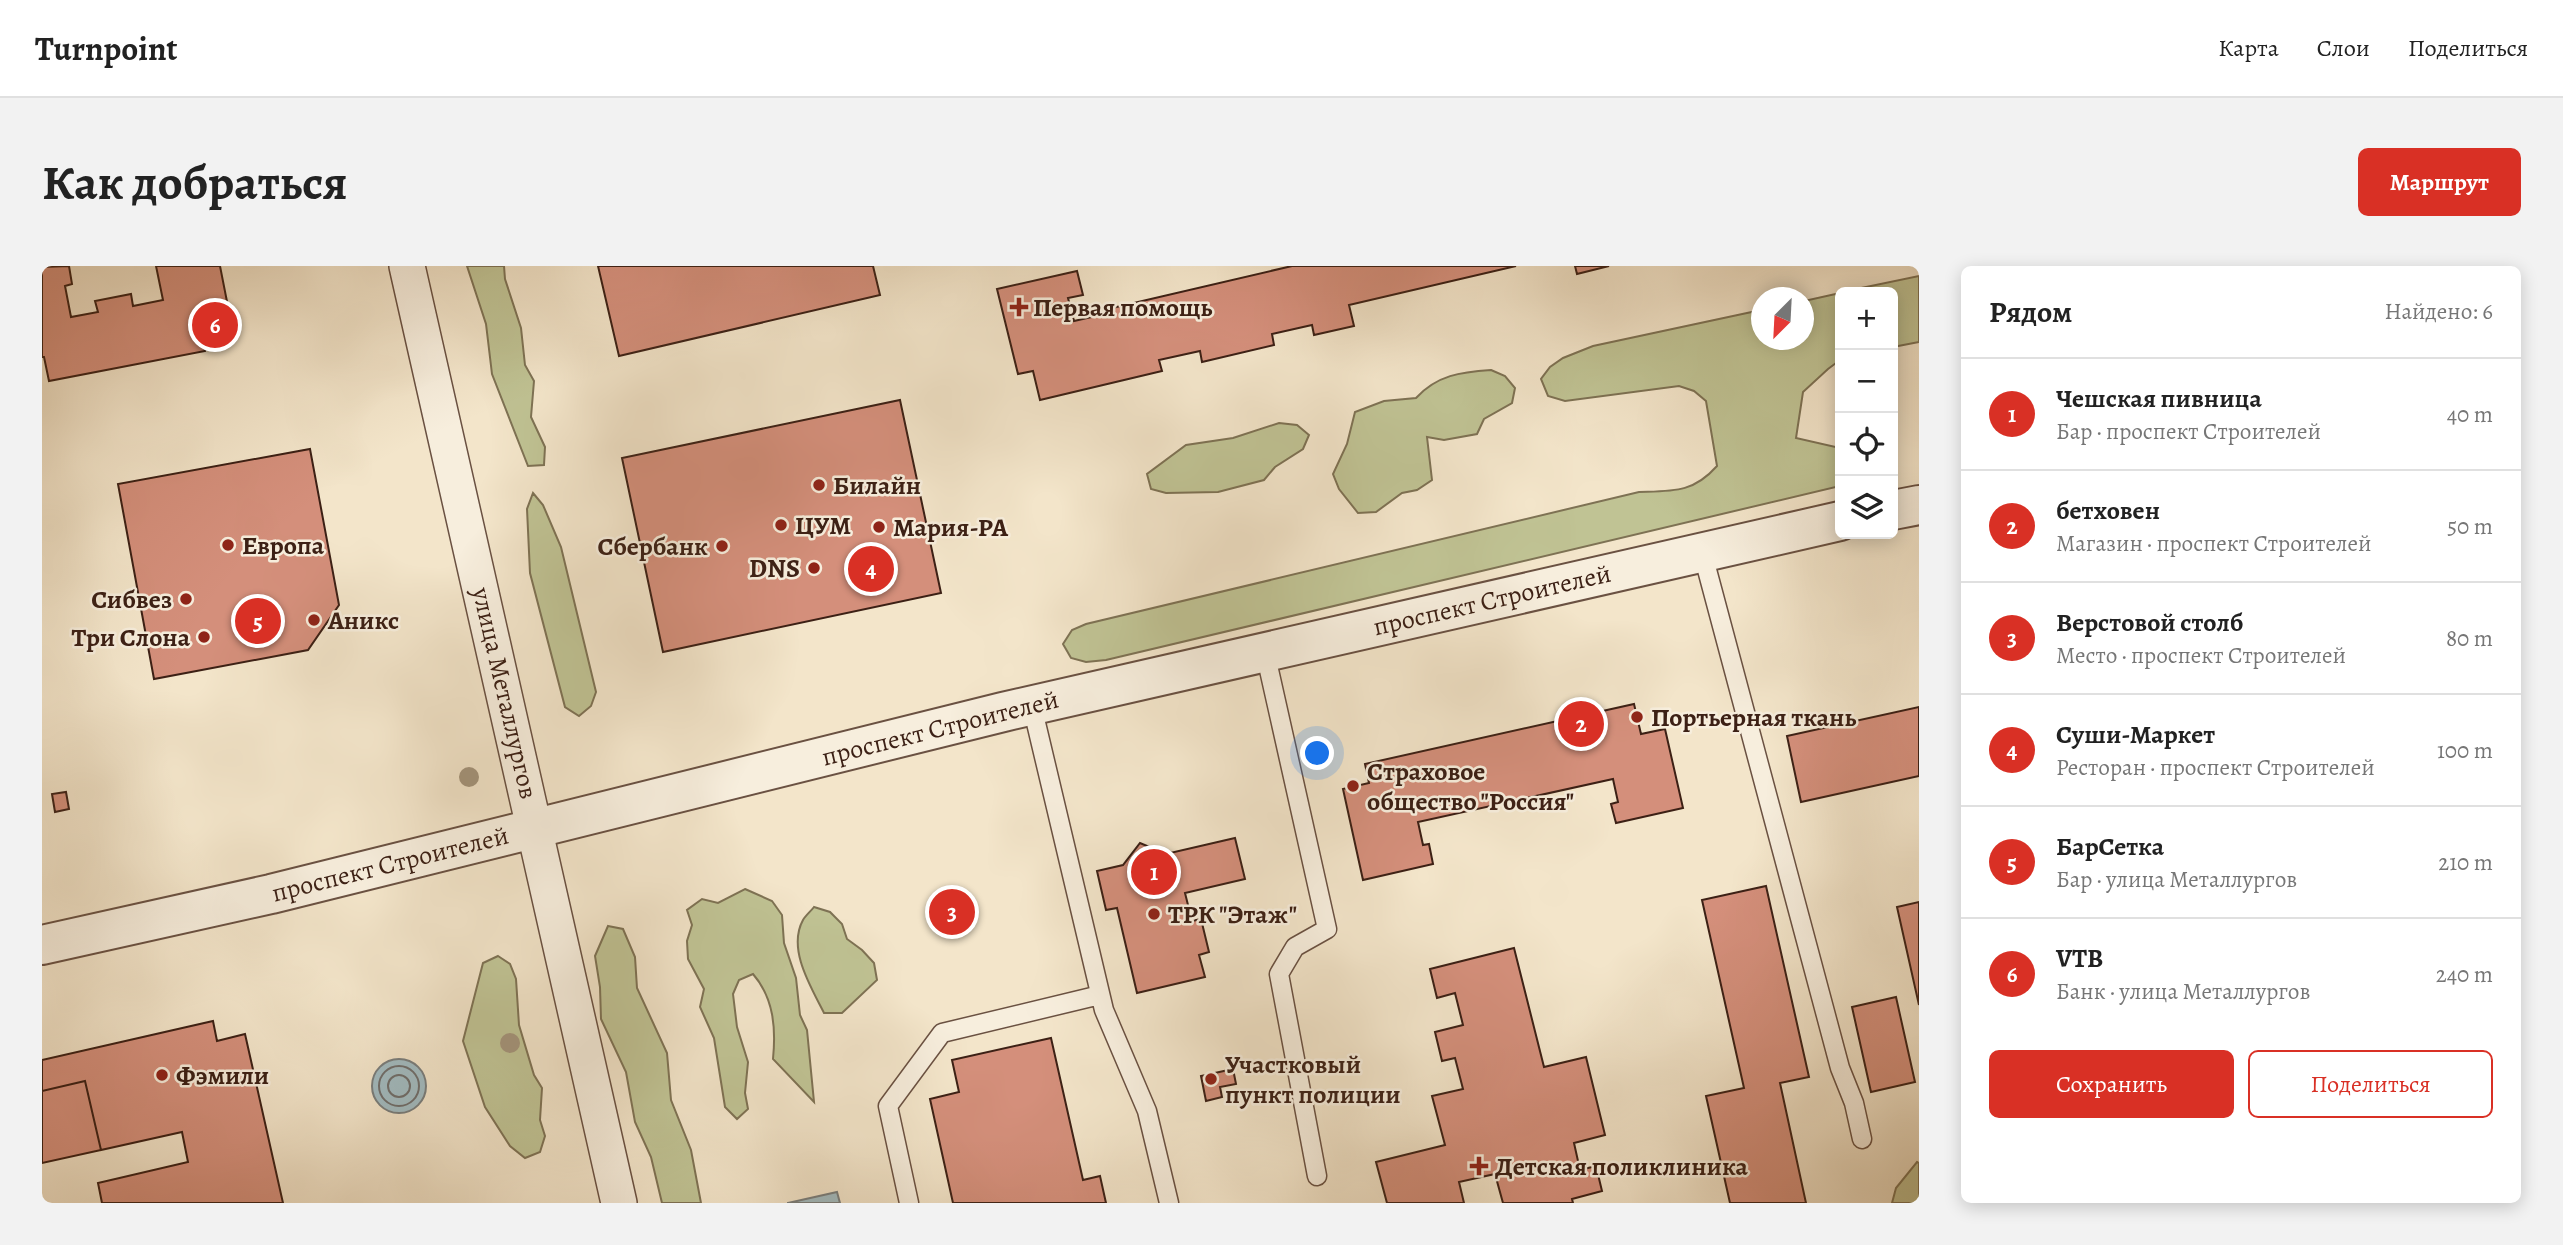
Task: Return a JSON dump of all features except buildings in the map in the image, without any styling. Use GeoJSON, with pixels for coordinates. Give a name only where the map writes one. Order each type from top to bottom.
{"type":"FeatureCollection","features":[{"type":"Feature","properties":{"kind":"street","name":"улица Металлургов"},"geometry":{"type":"LineString","coordinates":[[407,266],[536,828],[614,1202]]}},
{"type":"Feature","properties":{"kind":"street"},"geometry":{"type":"LineString","coordinates":[[1898,509],[1919,505]]}},
{"type":"Feature","properties":{"kind":"street","name":"проспект Строителей"},"geometry":{"type":"LineString","coordinates":[[42,944],[209,909],[1032,706],[1835,522]]}},
{"type":"Feature","properties":{"kind":"lane"},"geometry":{"type":"LineString","coordinates":[[1702,551],[1840,1068],[1854,1103],[1862,1139]]}},
{"type":"Feature","properties":{"kind":"lane"},"geometry":{"type":"LineString","coordinates":[[1265,652],[1327,929],[1295,947],[1279,974],[1317,1176]]}},
{"type":"Feature","properties":{"kind":"lane"},"geometry":{"type":"LineString","coordinates":[[1032,706],[1104,1010],[1147,1111],[1169,1203]]}},
{"type":"Feature","properties":{"kind":"lane"},"geometry":{"type":"LineString","coordinates":[[909,1203],[888,1106],[942,1033],[1100,995]]}},
{"type":"Feature","properties":{"kind":"green space"},"geometry":{"type":"Polygon","coordinates":[[[467,266],[504,266],[505,279],[521,328],[525,365],[534,381],[531,417],[545,447],[544,465],[528,466],[492,374],[486,324],[467,266]]]}},
{"type":"Feature","properties":{"kind":"green space"},"geometry":{"type":"Polygon","coordinates":[[[1919,276],[1919,342],[1898,346],[1898,287],[1866,287],[1919,276]]]}},
{"type":"Feature","properties":{"kind":"green space"},"geometry":{"type":"Polygon","coordinates":[[[1835,294],[1835,364],[1803,392],[1796,438],[1835,447],[1835,487],[1106,660],[1086,662],[1071,658],[1063,644],[1072,630],[1086,624],[1639,492],[1691,486],[1717,466],[1706,401],[1694,391],[1679,386],[1565,401],[1548,396],[1541,379],[1550,367],[1563,358],[1593,346],[1751,312],[1751,350],[1814,350],[1814,299],[1835,294]]]}},
{"type":"Feature","properties":{"kind":"green space"},"geometry":{"type":"Polygon","coordinates":[[[1491,370],[1505,376],[1515,388],[1512,403],[1484,419],[1477,434],[1444,440],[1427,437],[1432,480],[1417,490],[1402,493],[1376,512],[1358,513],[1339,489],[1333,474],[1347,444],[1355,412],[1384,401],[1416,398],[1432,384],[1450,376],[1491,370]]]}},
{"type":"Feature","properties":{"kind":"green space"},"geometry":{"type":"Polygon","coordinates":[[[1279,423],[1297,425],[1309,435],[1303,449],[1275,467],[1264,480],[1218,492],[1166,493],[1151,489],[1147,474],[1186,445],[1233,438],[1279,423]]]}},
{"type":"Feature","properties":{"kind":"green space"},"geometry":{"type":"Polygon","coordinates":[[[533,493],[543,505],[561,547],[596,692],[591,706],[579,716],[565,707],[530,573],[527,509],[533,493]]]}},
{"type":"Feature","properties":{"kind":"green space"},"geometry":{"type":"Polygon","coordinates":[[[745,889],[772,901],[782,915],[784,943],[796,978],[800,1015],[807,1030],[814,1102],[773,1059],[772,1014],[765,993],[753,974],[739,980],[733,994],[737,1027],[748,1062],[745,1093],[748,1109],[737,1119],[725,1107],[714,1038],[700,1007],[704,989],[688,959],[687,941],[692,925],[687,910],[702,899],[718,903],[745,889]]]}},
{"type":"Feature","properties":{"kind":"green space"},"geometry":{"type":"Polygon","coordinates":[[[814,907],[830,912],[842,924],[847,939],[874,963],[877,980],[842,1013],[824,1013],[807,980],[799,955],[799,931],[803,920],[814,907]]]}},
{"type":"Feature","properties":{"kind":"green space"},"geometry":{"type":"Polygon","coordinates":[[[608,926],[623,929],[635,957],[637,988],[667,1053],[671,1100],[691,1150],[701,1203],[662,1203],[651,1157],[635,1122],[626,1072],[601,1019],[595,956],[608,926]]]}},
{"type":"Feature","properties":{"kind":"green space"},"geometry":{"type":"Polygon","coordinates":[[[498,956],[510,964],[516,979],[519,1025],[534,1075],[542,1088],[540,1120],[545,1136],[540,1152],[525,1158],[510,1146],[485,1107],[463,1041],[483,963],[498,956]]]}},
{"type":"Feature","properties":{"kind":"green space"},"geometry":{"type":"Polygon","coordinates":[[[1917,1162],[1919,1203],[1892,1203],[1896,1188],[1917,1162]]]}},
{"type":"Feature","properties":{"kind":"water"},"geometry":{"type":"Polygon","coordinates":[[[399,1059],[418,1067],[426,1086],[418,1105],[399,1113],[380,1105],[372,1086],[380,1067],[399,1059]]]}},
{"type":"Feature","properties":{"kind":"water"},"geometry":{"type":"Polygon","coordinates":[[[837,1192],[840,1203],[788,1203],[837,1192]]]}},
{"type":"Feature","properties":{"kind":"place","name":"Первая помощь"},"geometry":{"type":"Point","coordinates":[1019,307]}},
{"type":"Feature","properties":{"kind":"place","name":"VTB"},"geometry":{"type":"Point","coordinates":[215,325]}},
{"type":"Feature","properties":{"kind":"place","name":"Билайн"},"geometry":{"type":"Point","coordinates":[819,485]}},
{"type":"Feature","properties":{"kind":"place","name":"ЦУМ"},"geometry":{"type":"Point","coordinates":[781,525]}},
{"type":"Feature","properties":{"kind":"place","name":"Мария-РА"},"geometry":{"type":"Point","coordinates":[879,527]}},
{"type":"Feature","properties":{"kind":"place","name":"Европа"},"geometry":{"type":"Point","coordinates":[228,545]}},
{"type":"Feature","properties":{"kind":"place","name":"Сбербанк"},"geometry":{"type":"Point","coordinates":[722,546]}},
{"type":"Feature","properties":{"kind":"place","name":"DNS"},"geometry":{"type":"Point","coordinates":[814,568]}},
{"type":"Feature","properties":{"kind":"place","name":"Суши-Маркет"},"geometry":{"type":"Point","coordinates":[871,569]}},
{"type":"Feature","properties":{"kind":"place","name":"Сибвез"},"geometry":{"type":"Point","coordinates":[186,599]}},
{"type":"Feature","properties":{"kind":"place","name":"Аникс"},"geometry":{"type":"Point","coordinates":[314,620]}},
{"type":"Feature","properties":{"kind":"place","name":"БарСетка"},"geometry":{"type":"Point","coordinates":[258,621]}},
{"type":"Feature","properties":{"kind":"place","name":"Три Слона"},"geometry":{"type":"Point","coordinates":[204,637]}},
{"type":"Feature","properties":{"kind":"place","name":"Портьерная ткань"},"geometry":{"type":"Point","coordinates":[1637,717]}},
{"type":"Feature","properties":{"kind":"place","name":"бетховен"},"geometry":{"type":"Point","coordinates":[1581,724]}},
{"type":"Feature","properties":{"kind":"place","name":"Страховое общество \"Россия\""},"geometry":{"type":"Point","coordinates":[1353,786]}},
{"type":"Feature","properties":{"kind":"place","name":"Чешская пивница"},"geometry":{"type":"Point","coordinates":[1154,872]}},
{"type":"Feature","properties":{"kind":"place","name":"Верстовой столб"},"geometry":{"type":"Point","coordinates":[952,912]}},
{"type":"Feature","properties":{"kind":"place","name":"ТРК \"Этаж\""},"geometry":{"type":"Point","coordinates":[1154,914]}},
{"type":"Feature","properties":{"kind":"place","name":"Фэмили"},"geometry":{"type":"Point","coordinates":[162,1075]}},
{"type":"Feature","properties":{"kind":"place","name":"Участковый пункт полиции"},"geometry":{"type":"Point","coordinates":[1211,1079]}},
{"type":"Feature","properties":{"kind":"place","name":"Детская поликлиника"},"geometry":{"type":"Point","coordinates":[1479,1166]}}]}
